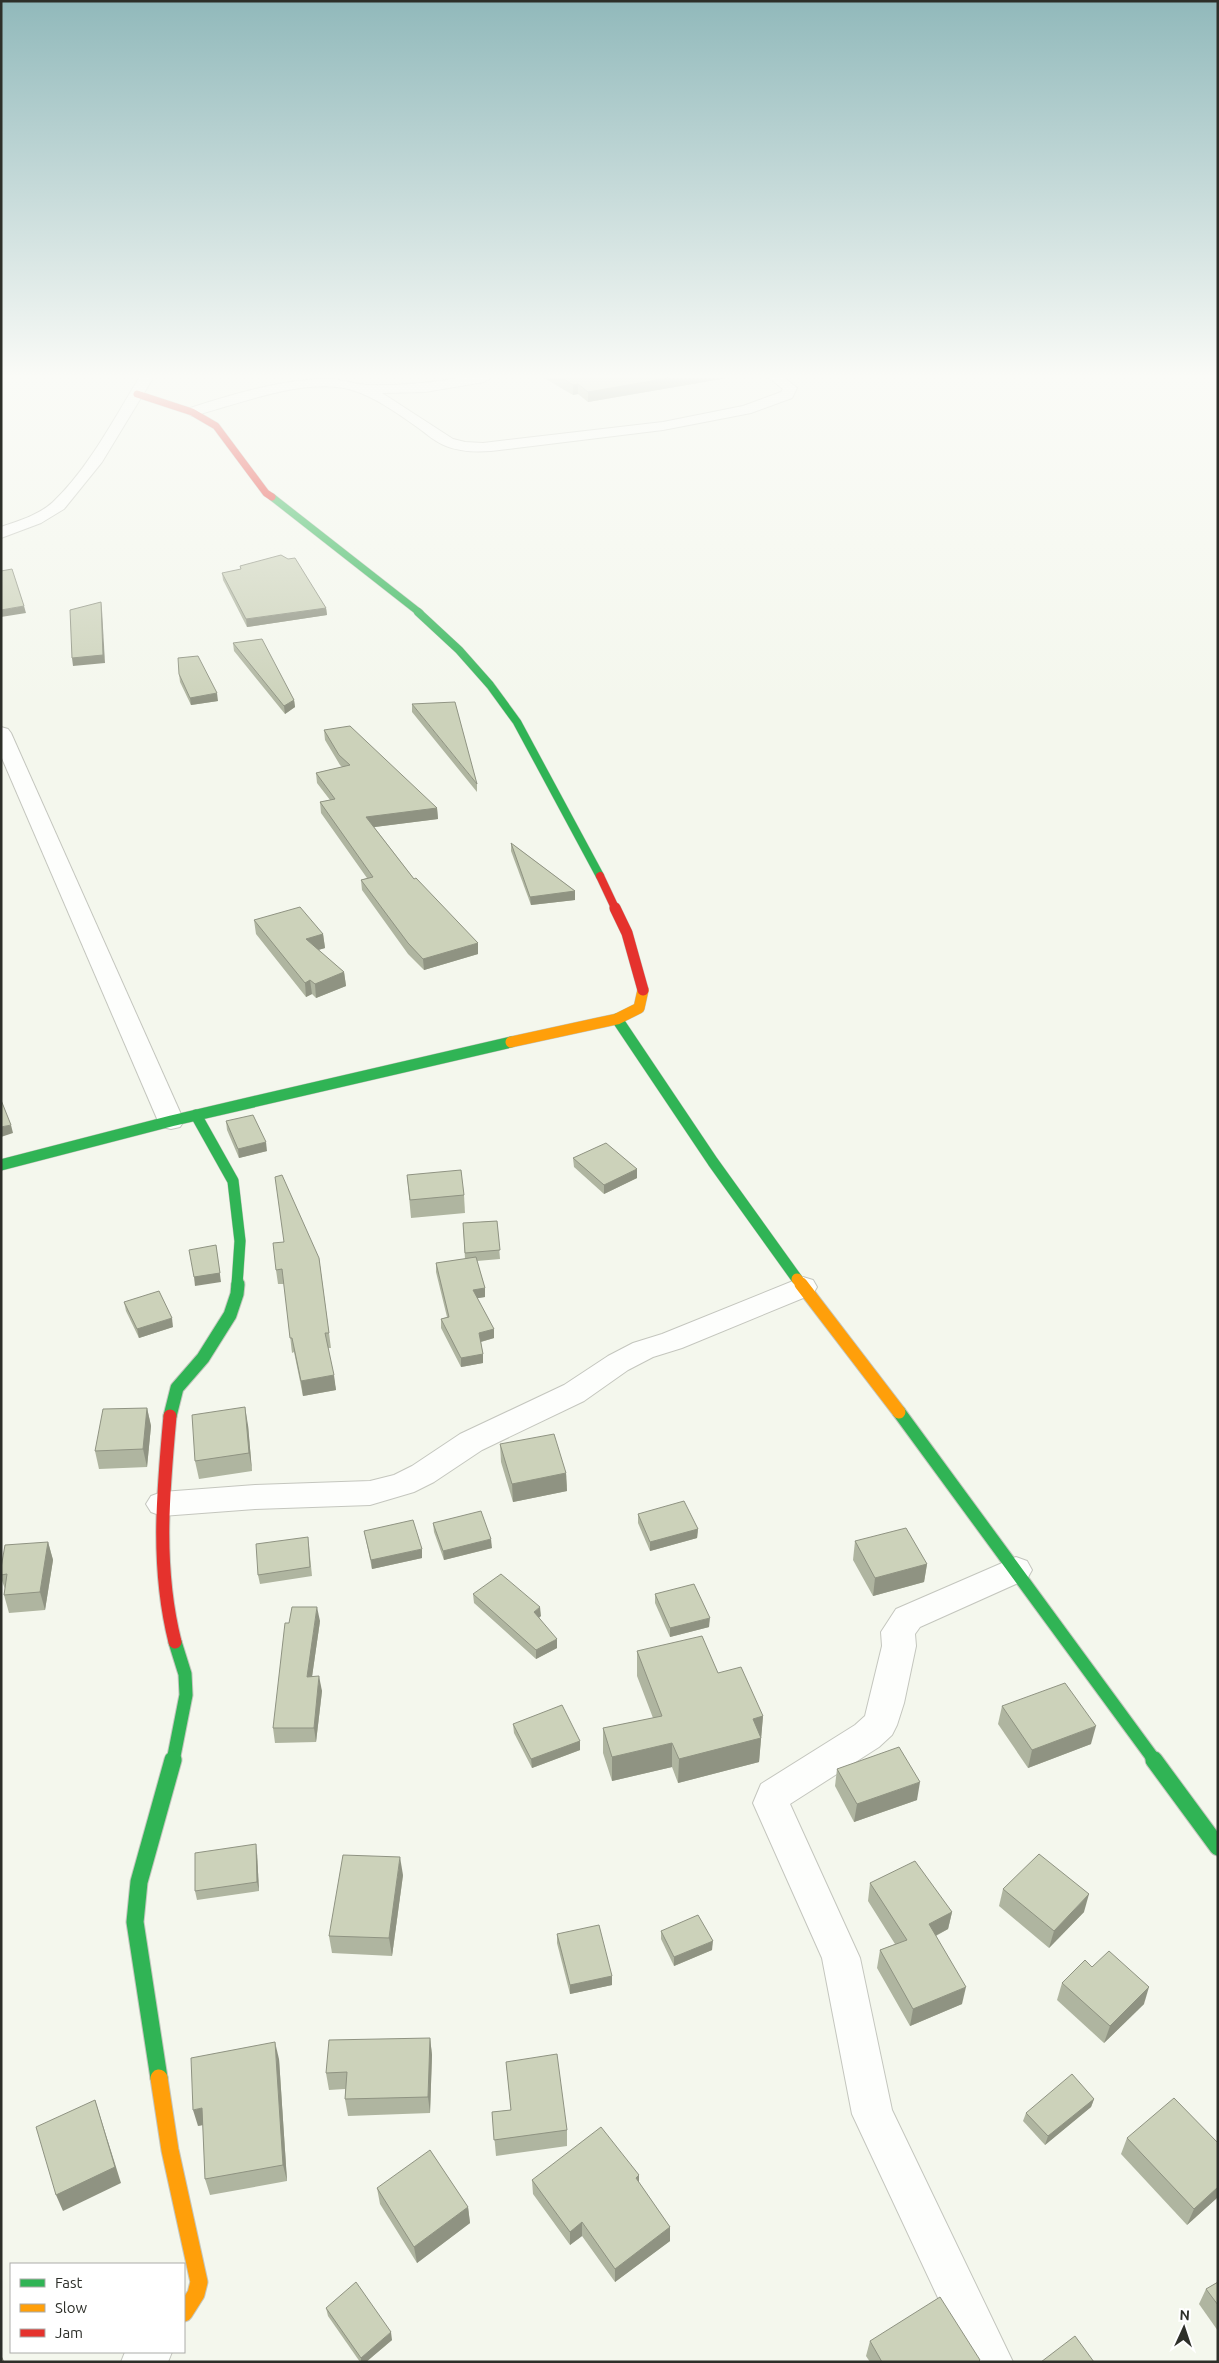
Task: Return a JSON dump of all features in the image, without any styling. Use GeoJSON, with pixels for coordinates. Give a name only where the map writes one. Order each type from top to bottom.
{"type":"FeatureCollection","features":[{"type":"Feature","properties":{"kind":"street"},"geometry":{"type":"LineString","coordinates":[[1,533],[35,520],[58,506],[73,488]]}},
{"type":"Feature","properties":{"kind":"street"},"geometry":{"type":"LineString","coordinates":[[1,1165],[196,1114],[618,1019],[639,1008],[643,990],[626,934],[594,862],[517,722],[490,685],[459,650],[401,597],[263,488]]}},
{"type":"Feature","properties":{"kind":"street"},"geometry":{"type":"LineString","coordinates":[[1,733],[171,1120]]}},
{"type":"Feature","properties":{"kind":"street"},"geometry":{"type":"LineString","coordinates":[[618,1019],[713,1162],[803,1287],[952,1482],[1218,1847]]}},
{"type":"Feature","properties":{"kind":"street"},"geometry":{"type":"LineString","coordinates":[[185,2311],[196,2294],[199,2282],[170,2150],[135,1922],[139,1882],[175,1753],[186,1695],[185,1674],[171,1629],[164,1582],[162,1504],[170,1410],[178,1388],[219,1335],[230,1315],[237,1294],[239,1270],[238,1212],[232,1180],[196,1114]]}},
{"type":"Feature","properties":{"kind":"street"},"geometry":{"type":"LineString","coordinates":[[162,1504],[255,1497],[370,1492],[388,1489],[423,1474],[478,1438],[574,1393],[618,1363],[644,1350],[681,1338],[803,1287]]}},
{"type":"Feature","properties":{"kind":"street"},"geometry":{"type":"LineString","coordinates":[[991,2362],[872,2114],[841,1958],[771,1803],[774,1795],[867,1736],[880,1724],[887,1703],[899,1646],[898,1632],[908,1618],[1016,1570]]}},
{"type":"Feature","properties":{"kind":"building"},"geometry":{"type":"Polygon","coordinates":[[[281,555],[288,559],[295,558],[326,608],[246,619],[222,573],[241,569],[240,566],[281,555]]]}},
{"type":"Feature","properties":{"kind":"building"},"geometry":{"type":"Polygon","coordinates":[[[12,569],[24,606],[1,610],[1,571],[12,569]]]}},
{"type":"Feature","properties":{"kind":"building"},"geometry":{"type":"Polygon","coordinates":[[[101,602],[103,655],[72,658],[70,610],[101,602]]]}},
{"type":"Feature","properties":{"kind":"building"},"geometry":{"type":"Polygon","coordinates":[[[262,639],[294,700],[284,706],[233,643],[262,639]]]}},
{"type":"Feature","properties":{"kind":"building"},"geometry":{"type":"Polygon","coordinates":[[[198,656],[217,693],[190,698],[179,674],[178,658],[198,656]]]}},
{"type":"Feature","properties":{"kind":"building"},"geometry":{"type":"Polygon","coordinates":[[[455,702],[477,784],[412,704],[455,702]]]}},
{"type":"Feature","properties":{"kind":"building"},"geometry":{"type":"Polygon","coordinates":[[[350,726],[437,808],[366,817],[414,879],[416,878],[478,943],[423,959],[408,943],[361,880],[373,877],[320,802],[335,799],[316,773],[350,765],[339,755],[324,730],[350,726]]]}},
{"type":"Feature","properties":{"kind":"building"},"geometry":{"type":"Polygon","coordinates":[[[511,843],[575,891],[530,897],[511,843]]]}},
{"type":"Feature","properties":{"kind":"building"},"geometry":{"type":"Polygon","coordinates":[[[300,907],[323,934],[306,939],[344,972],[315,984],[310,980],[305,983],[254,920],[300,907]]]}},
{"type":"Feature","properties":{"kind":"building"},"geometry":{"type":"Polygon","coordinates":[[[1,1100],[11,1125],[1,1127],[1,1100]]]}},
{"type":"Feature","properties":{"kind":"building"},"geometry":{"type":"Polygon","coordinates":[[[253,1115],[266,1142],[238,1149],[226,1121],[253,1115]]]}},
{"type":"Feature","properties":{"kind":"building"},"geometry":{"type":"Polygon","coordinates":[[[606,1143],[637,1169],[604,1185],[573,1158],[606,1143]]]}},
{"type":"Feature","properties":{"kind":"building"},"geometry":{"type":"Polygon","coordinates":[[[461,1170],[464,1195],[410,1200],[407,1175],[461,1170]]]}},
{"type":"Feature","properties":{"kind":"building"},"geometry":{"type":"Polygon","coordinates":[[[282,1175],[319,1258],[329,1333],[325,1333],[334,1375],[301,1381],[292,1338],[290,1338],[282,1269],[276,1270],[273,1243],[284,1242],[275,1177],[282,1175]]]}},
{"type":"Feature","properties":{"kind":"building"},"geometry":{"type":"Polygon","coordinates":[[[497,1221],[500,1250],[465,1253],[463,1223],[497,1221]]]}},
{"type":"Feature","properties":{"kind":"building"},"geometry":{"type":"Polygon","coordinates":[[[216,1245],[220,1273],[194,1277],[189,1250],[216,1245]]]}},
{"type":"Feature","properties":{"kind":"building"},"geometry":{"type":"Polygon","coordinates":[[[476,1257],[485,1288],[473,1290],[494,1329],[479,1333],[483,1354],[461,1358],[441,1319],[449,1317],[436,1263],[476,1257]]]}},
{"type":"Feature","properties":{"kind":"building"},"geometry":{"type":"Polygon","coordinates":[[[159,1291],[172,1318],[137,1329],[124,1302],[159,1291]]]}},
{"type":"Feature","properties":{"kind":"building"},"geometry":{"type":"Polygon","coordinates":[[[245,1407],[249,1453],[195,1461],[192,1415],[245,1407]]]}},
{"type":"Feature","properties":{"kind":"building"},"geometry":{"type":"Polygon","coordinates":[[[147,1408],[143,1449],[95,1451],[103,1409],[147,1408]]]}},
{"type":"Feature","properties":{"kind":"building"},"geometry":{"type":"Polygon","coordinates":[[[554,1434],[566,1473],[512,1484],[500,1444],[554,1434]]]}},
{"type":"Feature","properties":{"kind":"building"},"geometry":{"type":"Polygon","coordinates":[[[684,1501],[698,1529],[650,1542],[638,1514],[684,1501]]]}},
{"type":"Feature","properties":{"kind":"building"},"geometry":{"type":"Polygon","coordinates":[[[481,1511],[491,1539],[443,1551],[433,1523],[481,1511]]]}},
{"type":"Feature","properties":{"kind":"building"},"geometry":{"type":"Polygon","coordinates":[[[413,1520],[422,1549],[371,1560],[364,1531],[413,1520]]]}},
{"type":"Feature","properties":{"kind":"building"},"geometry":{"type":"Polygon","coordinates":[[[906,1528],[927,1564],[875,1578],[855,1541],[906,1528]]]}},
{"type":"Feature","properties":{"kind":"building"},"geometry":{"type":"Polygon","coordinates":[[[308,1537],[310,1567],[258,1575],[256,1544],[308,1537]]]}},
{"type":"Feature","properties":{"kind":"building"},"geometry":{"type":"Polygon","coordinates":[[[48,1542],[40,1592],[4,1595],[7,1574],[1,1575],[1,1568],[5,1545],[48,1542]]]}},
{"type":"Feature","properties":{"kind":"building"},"geometry":{"type":"Polygon","coordinates":[[[501,1574],[540,1607],[534,1612],[557,1639],[536,1650],[473,1594],[501,1574]]]}},
{"type":"Feature","properties":{"kind":"building"},"geometry":{"type":"Polygon","coordinates":[[[694,1584],[710,1618],[670,1628],[655,1594],[694,1584]]]}},
{"type":"Feature","properties":{"kind":"building"},"geometry":{"type":"Polygon","coordinates":[[[292,1607],[317,1607],[307,1677],[319,1676],[314,1728],[273,1728],[285,1623],[289,1623],[292,1607]]]}},
{"type":"Feature","properties":{"kind":"building"},"geometry":{"type":"Polygon","coordinates":[[[702,1636],[718,1673],[741,1667],[763,1716],[753,1719],[761,1738],[679,1759],[672,1743],[612,1757],[603,1728],[662,1716],[637,1651],[702,1636]]]}},
{"type":"Feature","properties":{"kind":"building"},"geometry":{"type":"Polygon","coordinates":[[[1065,1683],[1096,1726],[1032,1750],[1002,1706],[1065,1683]]]}},
{"type":"Feature","properties":{"kind":"building"},"geometry":{"type":"Polygon","coordinates":[[[562,1705],[580,1741],[531,1759],[513,1724],[562,1705]]]}},
{"type":"Feature","properties":{"kind":"building"},"geometry":{"type":"Polygon","coordinates":[[[899,1747],[920,1782],[857,1804],[837,1769],[899,1747]]]}},
{"type":"Feature","properties":{"kind":"building"},"geometry":{"type":"Polygon","coordinates":[[[256,1844],[257,1882],[195,1891],[195,1853],[256,1844]]]}},
{"type":"Feature","properties":{"kind":"building"},"geometry":{"type":"Polygon","coordinates":[[[1039,1854],[1089,1894],[1054,1931],[1003,1889],[1039,1854]]]}},
{"type":"Feature","properties":{"kind":"building"},"geometry":{"type":"Polygon","coordinates":[[[343,1855],[400,1857],[389,1938],[329,1936],[343,1855]]]}},
{"type":"Feature","properties":{"kind":"building"},"geometry":{"type":"Polygon","coordinates":[[[915,1861],[952,1912],[929,1924],[966,1987],[913,2009],[880,1950],[907,1940],[870,1883],[915,1861]]]}},
{"type":"Feature","properties":{"kind":"building"},"geometry":{"type":"Polygon","coordinates":[[[698,1915],[713,1941],[674,1957],[661,1931],[698,1915]]]}},
{"type":"Feature","properties":{"kind":"building"},"geometry":{"type":"Polygon","coordinates":[[[599,1925],[612,1976],[570,1985],[557,1934],[599,1925]]]}},
{"type":"Feature","properties":{"kind":"building"},"geometry":{"type":"Polygon","coordinates":[[[1109,1951],[1149,1987],[1110,2026],[1062,1983],[1085,1960],[1092,1967],[1109,1951]]]}},
{"type":"Feature","properties":{"kind":"building"},"geometry":{"type":"Polygon","coordinates":[[[430,2038],[428,2097],[345,2099],[347,2072],[326,2073],[329,2040],[430,2038]]]}},
{"type":"Feature","properties":{"kind":"building"},"geometry":{"type":"Polygon","coordinates":[[[275,2042],[283,2165],[205,2179],[202,2108],[193,2110],[191,2058],[275,2042]]]}},
{"type":"Feature","properties":{"kind":"building"},"geometry":{"type":"Polygon","coordinates":[[[557,2054],[567,2130],[494,2140],[492,2112],[511,2110],[506,2062],[557,2054]]]}},
{"type":"Feature","properties":{"kind":"building"},"geometry":{"type":"Polygon","coordinates":[[[1072,2074],[1094,2099],[1048,2136],[1026,2113],[1072,2074]]]}},
{"type":"Feature","properties":{"kind":"building"},"geometry":{"type":"Polygon","coordinates":[[[1174,2098],[1218,2143],[1218,2187],[1194,2209],[1127,2138],[1174,2098]]]}},
{"type":"Feature","properties":{"kind":"building"},"geometry":{"type":"Polygon","coordinates":[[[95,2100],[115,2167],[56,2195],[36,2127],[95,2100]]]}},
{"type":"Feature","properties":{"kind":"building"},"geometry":{"type":"Polygon","coordinates":[[[601,2127],[639,2175],[636,2178],[670,2227],[615,2269],[582,2222],[570,2232],[532,2180],[601,2127]]]}},
{"type":"Feature","properties":{"kind":"building"},"geometry":{"type":"Polygon","coordinates":[[[430,2150],[468,2207],[414,2247],[377,2188],[430,2150]]]}},
{"type":"Feature","properties":{"kind":"building"},"geometry":{"type":"Polygon","coordinates":[[[356,2282],[391,2332],[361,2358],[326,2308],[356,2282]]]}},
{"type":"Feature","properties":{"kind":"building"},"geometry":{"type":"Polygon","coordinates":[[[1218,2282],[1218,2305],[1206,2289],[1218,2282]]]}},
{"type":"Feature","properties":{"kind":"building"},"geometry":{"type":"Polygon","coordinates":[[[940,2297],[980,2360],[978,2362],[882,2362],[870,2341],[940,2297]]]}},
{"type":"Feature","properties":{"kind":"building"},"geometry":{"type":"Polygon","coordinates":[[[1075,2336],[1094,2362],[1041,2362],[1075,2336]]]}},
{"type":"Feature","properties":{"kind":"traffic: fast"},"geometry":{"type":"LineString","coordinates":[[272,497],[409,603],[459,650],[490,685],[517,722],[600,876]]}},
{"type":"Feature","properties":{"kind":"traffic: fast"},"geometry":{"type":"LineString","coordinates":[[617,1019],[713,1162],[797,1279]]}},
{"type":"Feature","properties":{"kind":"traffic: fast"},"geometry":{"type":"LineString","coordinates":[[1,1165],[171,1121],[511,1042]]}},
{"type":"Feature","properties":{"kind":"traffic: fast"},"geometry":{"type":"LineString","coordinates":[[170,1416],[177,1388],[203,1358],[230,1315],[237,1294],[240,1241],[233,1181],[196,1115]]}},
{"type":"Feature","properties":{"kind":"traffic: fast"},"geometry":{"type":"LineString","coordinates":[[899,1412],[1218,1847]]}},
{"type":"Feature","properties":{"kind":"traffic: fast"},"geometry":{"type":"LineString","coordinates":[[159,2078],[135,1922],[139,1882],[175,1753],[186,1695],[185,1674],[175,1642]]}},
{"type":"Feature","properties":{"kind":"traffic: slow"},"geometry":{"type":"LineString","coordinates":[[511,1042],[617,1019],[639,1008],[643,990]]}},
{"type":"Feature","properties":{"kind":"traffic: slow"},"geometry":{"type":"LineString","coordinates":[[797,1279],[899,1412]]}},
{"type":"Feature","properties":{"kind":"traffic: slow"},"geometry":{"type":"LineString","coordinates":[[159,2078],[170,2150],[199,2282],[196,2294],[185,2311]]}},
{"type":"Feature","properties":{"kind":"traffic: jam"},"geometry":{"type":"LineString","coordinates":[[262,488],[272,497]]}},
{"type":"Feature","properties":{"kind":"traffic: jam"},"geometry":{"type":"LineString","coordinates":[[600,876],[627,933],[643,990]]}},
{"type":"Feature","properties":{"kind":"traffic: jam"},"geometry":{"type":"LineString","coordinates":[[170,1416],[163,1501],[162,1558],[168,1615],[175,1642]]}}]}
